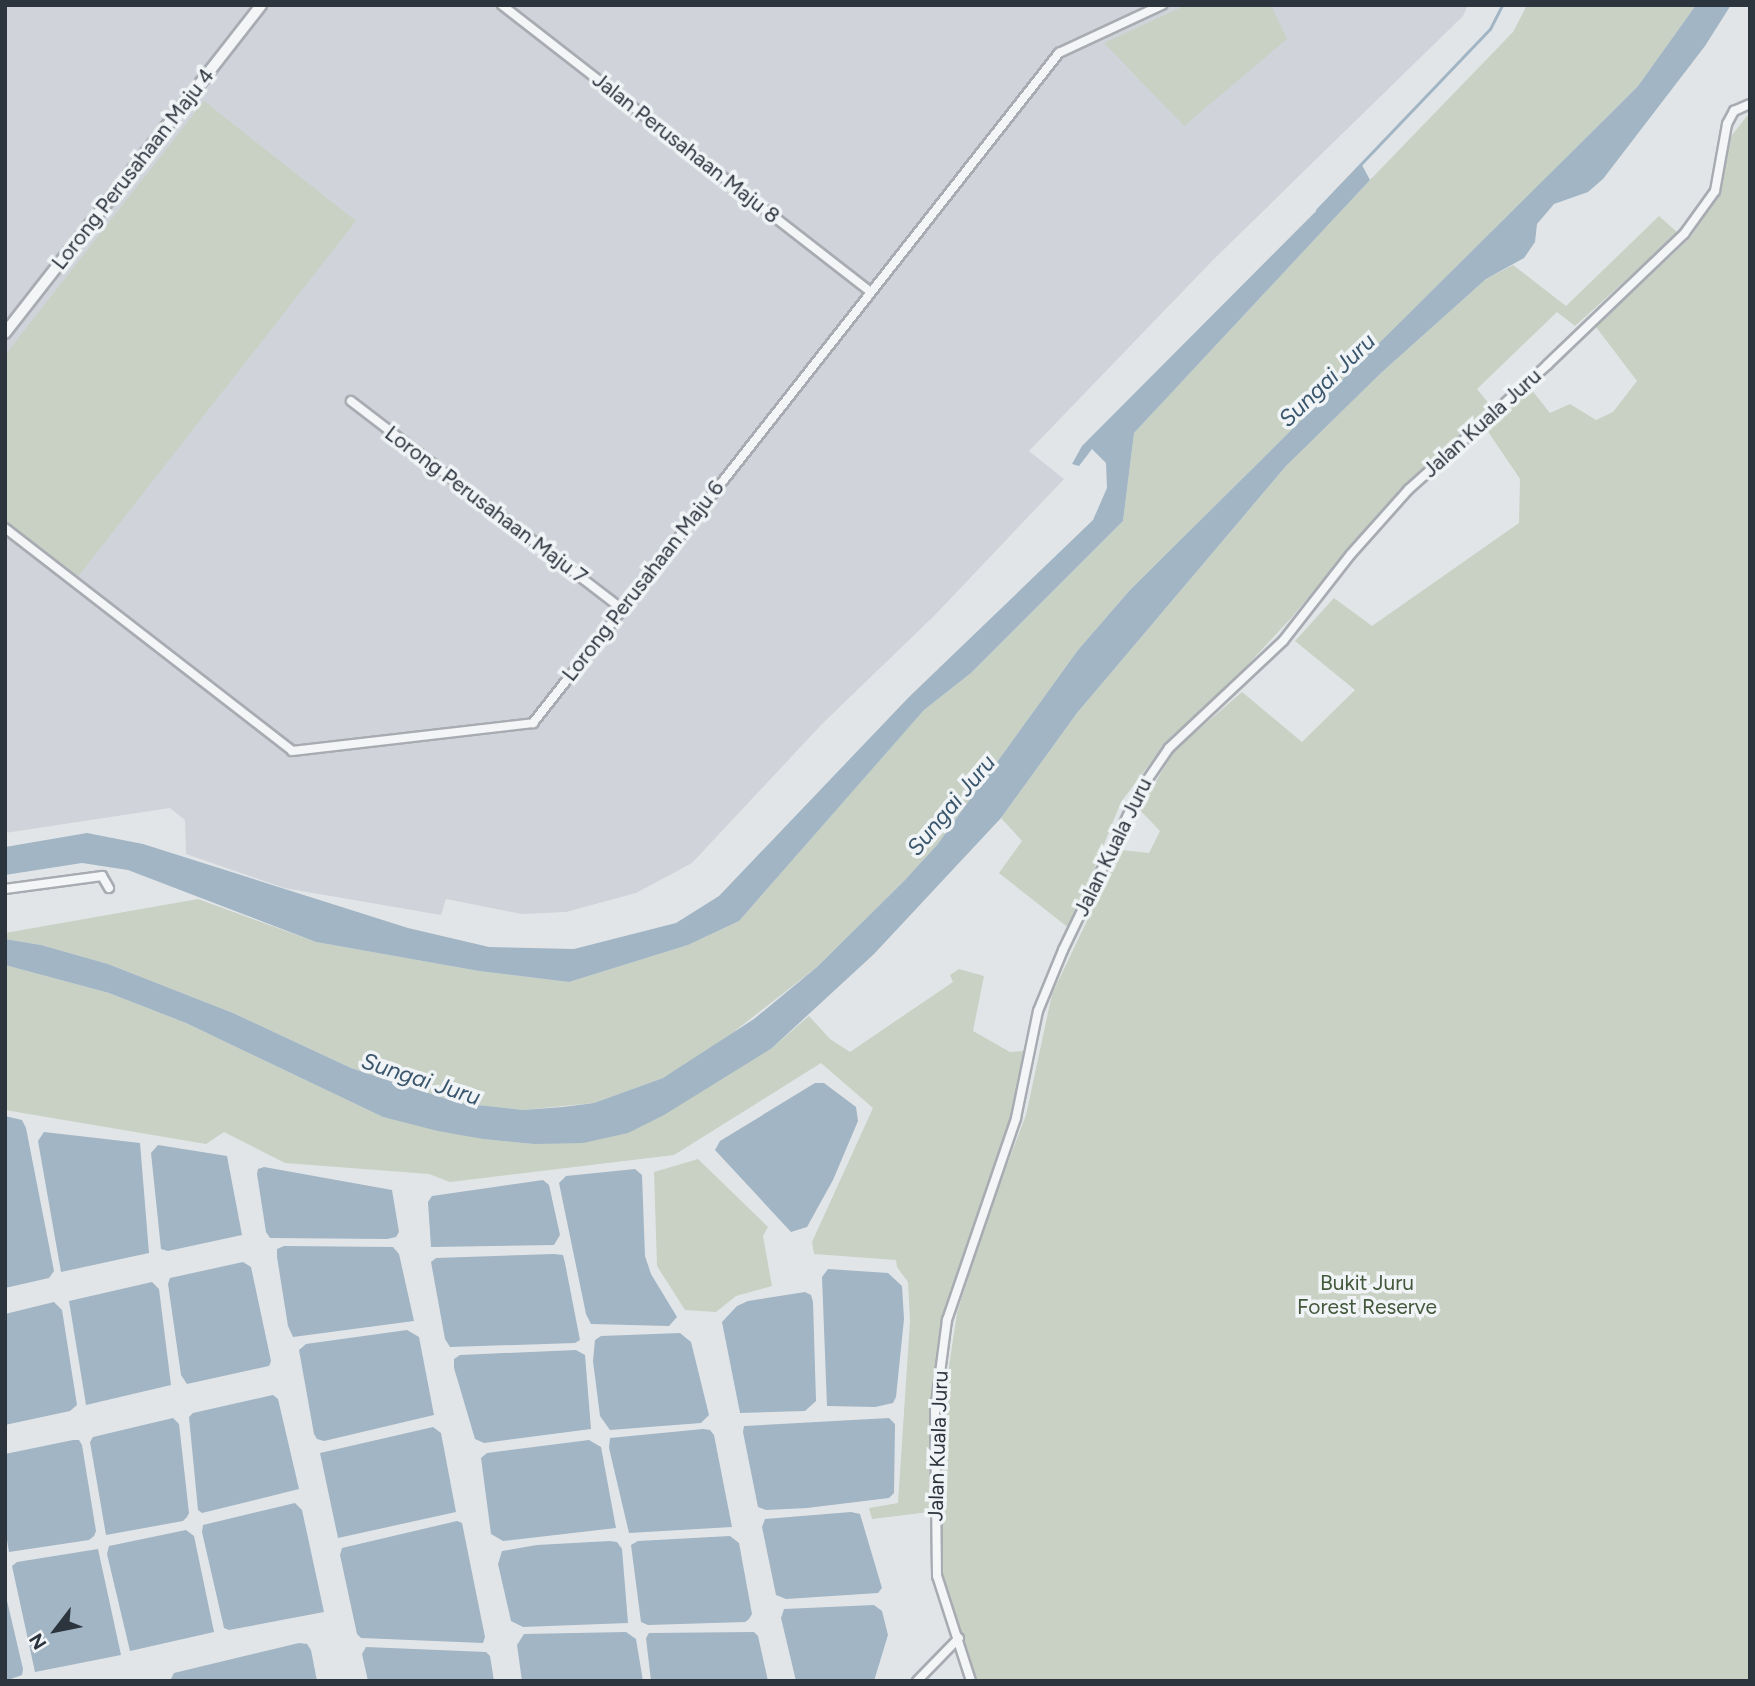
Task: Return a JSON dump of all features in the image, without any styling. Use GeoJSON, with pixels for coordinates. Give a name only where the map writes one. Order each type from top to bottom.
{"type":"FeatureCollection","features":[{"type":"Feature","properties":{"kind":"street","name":"Lorong Perusahaan Maju 4"},"geometry":{"type":"LineString","coordinates":[[5,333],[261,5]]}},
{"type":"Feature","properties":{"kind":"street","name":"Jalan Perusahaan Maju 8"},"geometry":{"type":"LineString","coordinates":[[502,5],[870,291]]}},
{"type":"Feature","properties":{"kind":"street","name":"Lorong Perusahaan Maju 6"},"geometry":{"type":"LineString","coordinates":[[5,528],[292,751],[533,723],[1059,53],[1162,5]]}},
{"type":"Feature","properties":{"kind":"street","name":"Jalan Kuala Juru"},"geometry":{"type":"LineString","coordinates":[[971,1681],[936,1576],[935,1411],[947,1320],[1016,1118],[1038,1011],[1063,950],[1139,792],[1170,748],[1283,640],[1350,554],[1409,489],[1577,337],[1684,234],[1716,191],[1727,124],[1734,111],[1750,104]]}},
{"type":"Feature","properties":{"kind":"street","name":"Lorong Perusahaan Maju 7"},"geometry":{"type":"LineString","coordinates":[[351,401],[621,608]]}},
{"type":"Feature","properties":{"kind":"street"},"geometry":{"type":"LineString","coordinates":[[5,889],[102,876],[109,888]]}},
{"type":"Feature","properties":{"kind":"street"},"geometry":{"type":"LineString","coordinates":[[917,1681],[959,1639]]}},
{"type":"Feature","properties":{"kind":"shaded area"},"geometry":{"type":"Polygon","coordinates":[[[5,5],[1468,5],[1463,16],[1213,260],[1029,451],[1064,479],[935,615],[822,724],[692,863],[636,893],[566,912],[522,914],[446,899],[441,915],[284,888],[186,854],[185,820],[170,808],[5,833],[5,5]]]}},
{"type":"Feature","properties":{"kind":"green space"},"geometry":{"type":"Polygon","coordinates":[[[1186,5],[1271,5],[1287,39],[1184,126],[1104,43],[1186,5]]]}},
{"type":"Feature","properties":{"kind":"green space"},"geometry":{"type":"Polygon","coordinates":[[[1527,5],[1696,5],[1638,86],[1130,590],[1078,650],[937,845],[904,881],[817,967],[713,1048],[663,1078],[594,1103],[523,1110],[459,1103],[351,1068],[233,1013],[108,964],[41,945],[5,939],[5,933],[198,899],[316,942],[479,971],[569,982],[688,945],[739,921],[924,710],[971,673],[1123,521],[1134,433],[1370,180],[1513,32],[1527,5]]]}},
{"type":"Feature","properties":{"kind":"green space"},"geometry":{"type":"Polygon","coordinates":[[[204,101],[356,221],[76,579],[5,524],[5,355],[204,101]]]}},
{"type":"Feature","properties":{"kind":"green space","name":"Bukit Juru Forest Reserve"},"geometry":{"type":"Polygon","coordinates":[[[1747,116],[1750,116],[1750,1681],[977,1680],[941,1572],[943,1406],[957,1313],[988,1215],[1026,1115],[1052,994],[1121,850],[1149,853],[1160,831],[1139,809],[1175,750],[1242,692],[1302,742],[1355,690],[1295,641],[1334,598],[1372,626],[1519,523],[1520,479],[1487,430],[1531,389],[1550,413],[1570,404],[1596,420],[1613,412],[1637,381],[1596,327],[1690,238],[1720,190],[1729,139],[1747,116]]]}},
{"type":"Feature","properties":{"kind":"green space"},"geometry":{"type":"Polygon","coordinates":[[[1659,216],[1678,233],[1575,326],[1557,312],[1477,389],[1490,405],[1369,524],[1292,617],[1242,671],[1161,749],[1121,802],[1070,929],[999,873],[1022,841],[1001,818],[1077,713],[1286,466],[1381,373],[1486,279],[1513,265],[1566,306],[1659,216]]]}},
{"type":"Feature","properties":{"kind":"green space"},"geometry":{"type":"Polygon","coordinates":[[[5,965],[109,993],[186,1023],[383,1117],[483,1139],[534,1144],[772,1048],[809,1016],[830,1039],[850,1052],[953,982],[950,975],[959,969],[984,976],[973,1031],[1010,1052],[1025,1051],[1010,1118],[941,1321],[929,1413],[929,1512],[872,1519],[869,1508],[898,1503],[910,1321],[908,1282],[897,1267],[896,1260],[814,1254],[812,1242],[873,1108],[821,1063],[674,1155],[450,1182],[429,1174],[285,1163],[224,1132],[206,1144],[5,1110],[5,965]]]}},
{"type":"Feature","properties":{"kind":"green space"},"geometry":{"type":"Polygon","coordinates":[[[698,1159],[768,1227],[763,1236],[772,1286],[736,1296],[716,1312],[685,1310],[657,1266],[654,1172],[698,1159]]]}},
{"type":"Feature","properties":{"kind":"water","name":"Sungai Juru"},"geometry":{"type":"Polygon","coordinates":[[[1696,5],[1731,5],[1705,46],[1603,179],[1588,192],[1554,204],[1537,224],[1535,242],[1524,258],[1486,279],[1381,373],[1286,466],[1077,713],[1001,818],[874,954],[772,1048],[664,1115],[628,1133],[583,1143],[534,1144],[438,1131],[383,1117],[186,1023],[109,993],[5,965],[5,939],[41,945],[108,964],[233,1013],[351,1068],[459,1103],[523,1110],[563,1107],[594,1103],[663,1078],[754,1019],[817,967],[904,881],[937,845],[1078,650],[1130,590],[1638,86],[1696,5]]]}},
{"type":"Feature","properties":{"kind":"water"},"geometry":{"type":"Polygon","coordinates":[[[1362,165],[1370,180],[1134,433],[1123,521],[971,673],[924,710],[739,921],[688,945],[569,982],[479,971],[316,942],[128,870],[82,863],[5,875],[5,847],[87,833],[143,844],[408,928],[489,947],[574,949],[676,923],[719,896],[909,697],[1093,520],[1107,488],[1106,463],[1092,449],[1079,466],[1072,464],[1082,446],[1362,165]]]}},
{"type":"Feature","properties":{"kind":"water"},"geometry":{"type":"Polygon","coordinates":[[[815,1083],[824,1083],[856,1107],[858,1121],[833,1180],[807,1227],[791,1232],[715,1150],[720,1141],[815,1083]]]}},
{"type":"Feature","properties":{"kind":"water"},"geometry":{"type":"Polygon","coordinates":[[[5,1116],[22,1120],[26,1128],[54,1271],[49,1278],[5,1288],[5,1116]]]}},
{"type":"Feature","properties":{"kind":"water"},"geometry":{"type":"Polygon","coordinates":[[[44,1132],[140,1143],[149,1253],[61,1272],[38,1141],[44,1132]]]}},
{"type":"Feature","properties":{"kind":"water"},"geometry":{"type":"Polygon","coordinates":[[[158,1145],[227,1156],[242,1235],[168,1251],[161,1249],[151,1153],[158,1145]]]}},
{"type":"Feature","properties":{"kind":"water"},"geometry":{"type":"Polygon","coordinates":[[[264,1167],[392,1190],[399,1232],[396,1237],[387,1239],[270,1238],[266,1232],[257,1174],[258,1169],[264,1167]]]}},
{"type":"Feature","properties":{"kind":"water"},"geometry":{"type":"Polygon","coordinates":[[[635,1169],[642,1175],[645,1256],[651,1274],[677,1317],[669,1326],[591,1324],[586,1314],[559,1183],[566,1176],[635,1169]]]}},
{"type":"Feature","properties":{"kind":"water"},"geometry":{"type":"Polygon","coordinates":[[[543,1180],[549,1185],[560,1235],[554,1245],[431,1247],[428,1202],[432,1196],[543,1180]]]}},
{"type":"Feature","properties":{"kind":"water"},"geometry":{"type":"Polygon","coordinates":[[[284,1246],[393,1247],[399,1254],[414,1321],[293,1337],[288,1326],[277,1257],[277,1249],[284,1246]]]}},
{"type":"Feature","properties":{"kind":"water"},"geometry":{"type":"Polygon","coordinates":[[[563,1255],[580,1340],[575,1343],[450,1347],[445,1339],[431,1262],[436,1258],[563,1255]]]}},
{"type":"Feature","properties":{"kind":"water"},"geometry":{"type":"Polygon","coordinates":[[[243,1262],[251,1267],[271,1361],[269,1366],[187,1384],[181,1375],[168,1284],[170,1278],[243,1262]]]}},
{"type":"Feature","properties":{"kind":"water"},"geometry":{"type":"Polygon","coordinates":[[[828,1269],[888,1273],[902,1286],[904,1319],[896,1397],[893,1403],[875,1407],[827,1406],[822,1277],[828,1269]]]}},
{"type":"Feature","properties":{"kind":"water"},"geometry":{"type":"Polygon","coordinates":[[[152,1282],[159,1289],[171,1385],[86,1405],[69,1301],[152,1282]]]}},
{"type":"Feature","properties":{"kind":"water"},"geometry":{"type":"Polygon","coordinates":[[[805,1292],[811,1295],[813,1302],[816,1401],[805,1411],[740,1413],[722,1322],[737,1306],[748,1301],[805,1292]]]}},
{"type":"Feature","properties":{"kind":"water"},"geometry":{"type":"Polygon","coordinates":[[[54,1302],[62,1310],[77,1405],[70,1411],[5,1425],[5,1314],[54,1302]]]}},
{"type":"Feature","properties":{"kind":"water"},"geometry":{"type":"Polygon","coordinates":[[[407,1330],[419,1337],[434,1415],[324,1441],[317,1439],[299,1350],[306,1344],[407,1330]]]}},
{"type":"Feature","properties":{"kind":"water"},"geometry":{"type":"Polygon","coordinates":[[[680,1333],[691,1342],[709,1415],[701,1423],[610,1430],[600,1416],[593,1361],[595,1340],[601,1336],[680,1333]]]}},
{"type":"Feature","properties":{"kind":"water"},"geometry":{"type":"Polygon","coordinates":[[[576,1350],[585,1355],[591,1429],[484,1443],[475,1439],[454,1368],[454,1359],[460,1355],[576,1350]]]}},
{"type":"Feature","properties":{"kind":"water"},"geometry":{"type":"Polygon","coordinates":[[[273,1395],[278,1399],[299,1489],[202,1513],[198,1510],[189,1417],[193,1413],[273,1395]]]}},
{"type":"Feature","properties":{"kind":"water"},"geometry":{"type":"Polygon","coordinates":[[[173,1418],[179,1424],[189,1513],[187,1517],[183,1521],[106,1535],[90,1442],[93,1437],[173,1418]]]}},
{"type":"Feature","properties":{"kind":"water"},"geometry":{"type":"Polygon","coordinates":[[[889,1418],[895,1424],[894,1493],[889,1498],[807,1508],[766,1510],[758,1507],[744,1426],[889,1418]]]}},
{"type":"Feature","properties":{"kind":"water"},"geometry":{"type":"Polygon","coordinates":[[[433,1427],[441,1433],[456,1512],[338,1538],[320,1453],[433,1427]]]}},
{"type":"Feature","properties":{"kind":"water"},"geometry":{"type":"Polygon","coordinates":[[[710,1430],[714,1435],[732,1527],[629,1533],[609,1448],[610,1438],[710,1430]]]}},
{"type":"Feature","properties":{"kind":"water"},"geometry":{"type":"Polygon","coordinates":[[[79,1440],[82,1445],[96,1531],[94,1536],[89,1540],[9,1552],[5,1528],[5,1454],[79,1440]]]}},
{"type":"Feature","properties":{"kind":"water"},"geometry":{"type":"Polygon","coordinates":[[[589,1440],[601,1447],[616,1528],[503,1541],[491,1534],[481,1458],[487,1453],[589,1440]]]}},
{"type":"Feature","properties":{"kind":"water"},"geometry":{"type":"Polygon","coordinates":[[[295,1503],[302,1510],[324,1612],[229,1630],[224,1628],[202,1532],[203,1525],[295,1503]]]}},
{"type":"Feature","properties":{"kind":"water"},"geometry":{"type":"Polygon","coordinates":[[[851,1512],[860,1514],[882,1588],[878,1593],[786,1599],[776,1595],[762,1527],[765,1519],[851,1512]]]}},
{"type":"Feature","properties":{"kind":"water"},"geometry":{"type":"Polygon","coordinates":[[[457,1521],[462,1523],[485,1637],[483,1643],[361,1638],[357,1634],[340,1555],[342,1548],[457,1521]]]}},
{"type":"Feature","properties":{"kind":"water"},"geometry":{"type":"Polygon","coordinates":[[[186,1530],[194,1536],[214,1632],[130,1651],[107,1554],[109,1546],[186,1530]]]}},
{"type":"Feature","properties":{"kind":"water"},"geometry":{"type":"Polygon","coordinates":[[[730,1536],[739,1543],[752,1614],[749,1619],[745,1622],[648,1625],[641,1622],[631,1545],[638,1541],[730,1536]]]}},
{"type":"Feature","properties":{"kind":"water"},"geometry":{"type":"Polygon","coordinates":[[[617,1542],[622,1549],[628,1623],[523,1627],[511,1621],[498,1564],[502,1551],[537,1545],[617,1542]]]}},
{"type":"Feature","properties":{"kind":"water"},"geometry":{"type":"Polygon","coordinates":[[[98,1549],[121,1655],[35,1672],[12,1566],[17,1562],[98,1549]]]}},
{"type":"Feature","properties":{"kind":"water"},"geometry":{"type":"Polygon","coordinates":[[[5,1592],[23,1669],[22,1675],[5,1681],[5,1592]]]}},
{"type":"Feature","properties":{"kind":"water"},"geometry":{"type":"Polygon","coordinates":[[[874,1605],[882,1611],[888,1635],[874,1681],[796,1681],[781,1618],[784,1609],[874,1605]]]}},
{"type":"Feature","properties":{"kind":"water"},"geometry":{"type":"Polygon","coordinates":[[[626,1632],[636,1639],[643,1681],[522,1681],[517,1645],[524,1634],[626,1632]]]}},
{"type":"Feature","properties":{"kind":"water"},"geometry":{"type":"Polygon","coordinates":[[[754,1632],[758,1636],[768,1681],[651,1681],[646,1638],[649,1633],[754,1632]]]}},
{"type":"Feature","properties":{"kind":"water"},"geometry":{"type":"Polygon","coordinates":[[[299,1643],[307,1644],[311,1650],[317,1681],[170,1681],[174,1673],[299,1643]]]}},
{"type":"Feature","properties":{"kind":"water"},"geometry":{"type":"Polygon","coordinates":[[[366,1647],[486,1652],[490,1656],[494,1681],[368,1681],[362,1654],[366,1647]]]}},
{"type":"Feature","properties":{"kind":"waterway"},"geometry":{"type":"LineString","coordinates":[[1317,210],[1490,29],[1502,5]]}}]}
